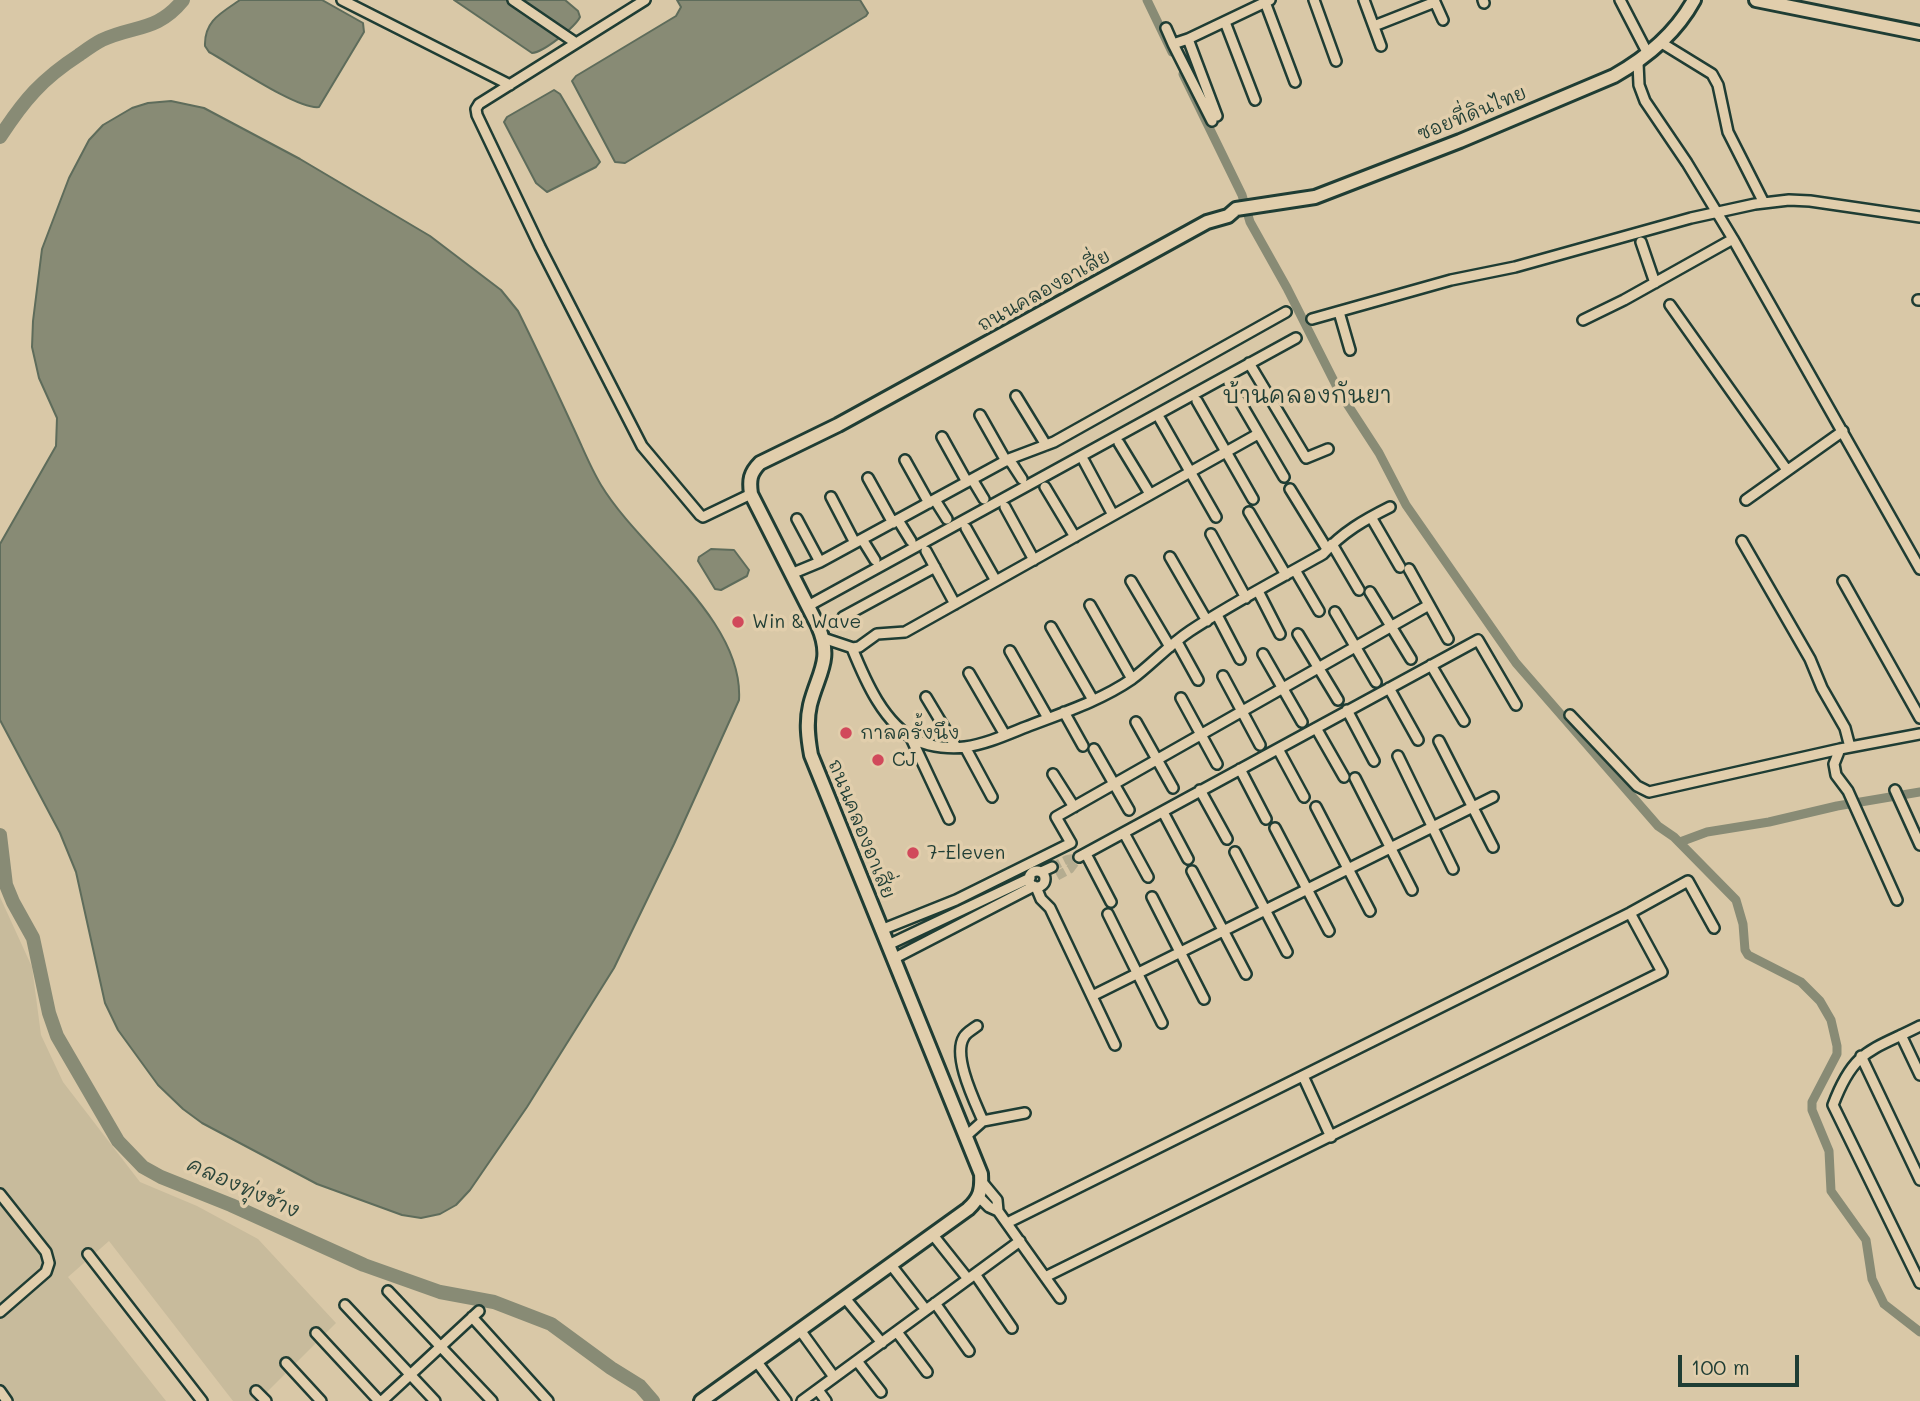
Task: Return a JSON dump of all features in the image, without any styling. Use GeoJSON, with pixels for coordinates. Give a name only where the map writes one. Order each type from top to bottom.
{"type":"FeatureCollection","features":[{"type":"Feature","properties":{"kind":"street"},"geometry":{"type":"LineString","coordinates":[[342,0],[510,85]]}},
{"type":"Feature","properties":{"kind":"street"},"geometry":{"type":"LineString","coordinates":[[513,0],[576,43]]}},
{"type":"Feature","properties":{"kind":"street"},"geometry":{"type":"LineString","coordinates":[[645,0],[480,104],[476,109],[477,115],[540,247],[642,446],[699,516],[703,517],[751,494]]}},
{"type":"Feature","properties":{"kind":"street"},"geometry":{"type":"LineString","coordinates":[[1314,0],[1336,61]]}},
{"type":"Feature","properties":{"kind":"street"},"geometry":{"type":"LineString","coordinates":[[1364,0],[1381,46]]}},
{"type":"Feature","properties":{"kind":"street"},"geometry":{"type":"LineString","coordinates":[[1620,0],[1643,59],[1639,85],[1645,101],[1733,239],[1920,569]]}},
{"type":"Feature","properties":{"kind":"street","name":"ซอยที่ดินไทย"},"geometry":{"type":"LineString","coordinates":[[1236,209],[1300,201],[1333,191],[1614,76],[1643,59],[1688,11],[1694,0]]}},
{"type":"Feature","properties":{"kind":"street"},"geometry":{"type":"LineString","coordinates":[[1756,0],[1920,33]]}},
{"type":"Feature","properties":{"kind":"street"},"geometry":{"type":"LineString","coordinates":[[1173,44],[1267,1],[1295,82]]}},
{"type":"Feature","properties":{"kind":"street"},"geometry":{"type":"LineString","coordinates":[[1374,26],[1434,1],[1443,20]]}},
{"type":"Feature","properties":{"kind":"street"},"geometry":{"type":"LineString","coordinates":[[1225,22],[1255,100]]}},
{"type":"Feature","properties":{"kind":"street"},"geometry":{"type":"LineString","coordinates":[[1166,28],[1214,119],[1188,39]]}},
{"type":"Feature","properties":{"kind":"street"},"geometry":{"type":"LineString","coordinates":[[1660,42],[1712,74],[1718,85],[1728,132],[1764,203]]}},
{"type":"Feature","properties":{"kind":"street"},"geometry":{"type":"LineString","coordinates":[[1312,319],[1451,280],[1515,267],[1764,203],[1810,201],[1920,217]]}},
{"type":"Feature","properties":{"kind":"street","name":"ถนนคลองอาเสี่ย"},"geometry":{"type":"LineString","coordinates":[[982,1182],[811,755],[807,722],[825,658],[823,638],[751,494],[751,474],[760,463],[838,425],[1207,222],[1228,216],[1236,209]]}},
{"type":"Feature","properties":{"kind":"street"},"geometry":{"type":"LineString","coordinates":[[1583,320],[1733,239]]}},
{"type":"Feature","properties":{"kind":"street"},"geometry":{"type":"LineString","coordinates":[[1641,242],[1654,284]]}},
{"type":"Feature","properties":{"kind":"street"},"geometry":{"type":"LineString","coordinates":[[1670,305],[1787,470]]}},
{"type":"Feature","properties":{"kind":"street"},"geometry":{"type":"LineString","coordinates":[[791,574],[820,562],[1007,460],[1046,445],[1286,312]]}},
{"type":"Feature","properties":{"kind":"street"},"geometry":{"type":"LineString","coordinates":[[1339,312],[1350,351]]}},
{"type":"Feature","properties":{"kind":"street"},"geometry":{"type":"LineString","coordinates":[[808,606],[1296,338]]}},
{"type":"Feature","properties":{"kind":"street"},"geometry":{"type":"LineString","coordinates":[[1249,363],[1306,458],[1328,449]]}},
{"type":"Feature","properties":{"kind":"street"},"geometry":{"type":"LineString","coordinates":[[1229,383],[1284,477]]}},
{"type":"Feature","properties":{"kind":"street"},"geometry":{"type":"LineString","coordinates":[[1016,396],[1046,445]]}},
{"type":"Feature","properties":{"kind":"street"},"geometry":{"type":"LineString","coordinates":[[1197,401],[1253,499]]}},
{"type":"Feature","properties":{"kind":"street"},"geometry":{"type":"LineString","coordinates":[[980,415],[1007,460],[1022,479]]}},
{"type":"Feature","properties":{"kind":"street"},"geometry":{"type":"LineString","coordinates":[[1160,419],[1216,517]]}},
{"type":"Feature","properties":{"kind":"street"},"geometry":{"type":"LineString","coordinates":[[1746,500],[1843,430]]}},
{"type":"Feature","properties":{"kind":"street"},"geometry":{"type":"LineString","coordinates":[[823,638],[852,648],[859,647],[877,634],[905,632],[1258,434]]}},
{"type":"Feature","properties":{"kind":"street"},"geometry":{"type":"LineString","coordinates":[[942,437],[969,481],[984,499]]}},
{"type":"Feature","properties":{"kind":"street"},"geometry":{"type":"LineString","coordinates":[[1119,443],[1150,494]]}},
{"type":"Feature","properties":{"kind":"street"},"geometry":{"type":"LineString","coordinates":[[905,460],[947,519]]}},
{"type":"Feature","properties":{"kind":"street"},"geometry":{"type":"LineString","coordinates":[[1084,461],[1113,515]]}},
{"type":"Feature","properties":{"kind":"street"},"geometry":{"type":"LineString","coordinates":[[868,478],[911,541]]}},
{"type":"Feature","properties":{"kind":"street"},"geometry":{"type":"LineString","coordinates":[[1045,487],[1075,537]]}},
{"type":"Feature","properties":{"kind":"street"},"geometry":{"type":"LineString","coordinates":[[1290,489],[1329,547],[1391,627],[1411,659]]}},
{"type":"Feature","properties":{"kind":"street"},"geometry":{"type":"LineString","coordinates":[[831,497],[859,541],[875,560]]}},
{"type":"Feature","properties":{"kind":"street"},"geometry":{"type":"LineString","coordinates":[[1005,507],[1034,560]]}},
{"type":"Feature","properties":{"kind":"street"},"geometry":{"type":"LineString","coordinates":[[852,648],[889,716],[911,736],[933,745],[961,747],[1005,735],[1064,712],[1132,679],[1206,621],[1295,570],[1329,547],[1356,524],[1390,507]]}},
{"type":"Feature","properties":{"kind":"street"},"geometry":{"type":"LineString","coordinates":[[1249,512],[1286,575]]}},
{"type":"Feature","properties":{"kind":"street"},"geometry":{"type":"LineString","coordinates":[[1371,517],[1448,639]]}},
{"type":"Feature","properties":{"kind":"street"},"geometry":{"type":"LineString","coordinates":[[797,519],[820,562]]}},
{"type":"Feature","properties":{"kind":"street"},"geometry":{"type":"LineString","coordinates":[[966,528],[996,581]]}},
{"type":"Feature","properties":{"kind":"street"},"geometry":{"type":"LineString","coordinates":[[1211,534],[1246,598]]}},
{"type":"Feature","properties":{"kind":"street"},"geometry":{"type":"LineString","coordinates":[[1742,541],[1810,659],[1822,688],[1845,728],[1845,748],[1834,764],[1836,775],[1848,791],[1897,900]]}},
{"type":"Feature","properties":{"kind":"street"},"geometry":{"type":"LineString","coordinates":[[926,551],[956,604]]}},
{"type":"Feature","properties":{"kind":"street"},"geometry":{"type":"LineString","coordinates":[[1170,557],[1206,621]]}},
{"type":"Feature","properties":{"kind":"street"},"geometry":{"type":"LineString","coordinates":[[843,617],[936,567]]}},
{"type":"Feature","properties":{"kind":"street"},"geometry":{"type":"LineString","coordinates":[[1295,570],[1319,611]]}},
{"type":"Feature","properties":{"kind":"street"},"geometry":{"type":"LineString","coordinates":[[1131,581],[1198,680]]}},
{"type":"Feature","properties":{"kind":"street"},"geometry":{"type":"LineString","coordinates":[[1843,581],[1920,718]]}},
{"type":"Feature","properties":{"kind":"street"},"geometry":{"type":"LineString","coordinates":[[1258,591],[1280,634]]}},
{"type":"Feature","properties":{"kind":"street"},"geometry":{"type":"LineString","coordinates":[[1090,605],[1132,679]]}},
{"type":"Feature","properties":{"kind":"street"},"geometry":{"type":"LineString","coordinates":[[881,930],[957,900],[1071,843],[1056,817],[1429,605]]}},
{"type":"Feature","properties":{"kind":"street"},"geometry":{"type":"LineString","coordinates":[[1335,612],[1376,682]]}},
{"type":"Feature","properties":{"kind":"street"},"geometry":{"type":"LineString","coordinates":[[1217,615],[1240,659]]}},
{"type":"Feature","properties":{"kind":"street"},"geometry":{"type":"LineString","coordinates":[[1051,627],[1093,699]]}},
{"type":"Feature","properties":{"kind":"street"},"geometry":{"type":"LineString","coordinates":[[1298,634],[1338,700]]}},
{"type":"Feature","properties":{"kind":"street"},"geometry":{"type":"LineString","coordinates":[[1111,902],[1083,856],[1478,640],[1516,705]]}},
{"type":"Feature","properties":{"kind":"street"},"geometry":{"type":"LineString","coordinates":[[1010,652],[1048,718]]}},
{"type":"Feature","properties":{"kind":"street"},"geometry":{"type":"LineString","coordinates":[[1264,654],[1302,722]]}},
{"type":"Feature","properties":{"kind":"street"},"geometry":{"type":"LineString","coordinates":[[1431,665],[1464,722]]}},
{"type":"Feature","properties":{"kind":"street"},"geometry":{"type":"LineString","coordinates":[[969,673],[1005,735]]}},
{"type":"Feature","properties":{"kind":"street"},"geometry":{"type":"LineString","coordinates":[[1223,676],[1260,745]]}},
{"type":"Feature","properties":{"kind":"street"},"geometry":{"type":"LineString","coordinates":[[1389,688],[1418,740]]}},
{"type":"Feature","properties":{"kind":"street"},"geometry":{"type":"LineString","coordinates":[[926,696],[992,797]]}},
{"type":"Feature","properties":{"kind":"street"},"geometry":{"type":"LineString","coordinates":[[1181,698],[1217,764]]}},
{"type":"Feature","properties":{"kind":"street"},"geometry":{"type":"LineString","coordinates":[[1346,710],[1374,761]]}},
{"type":"Feature","properties":{"kind":"street"},"geometry":{"type":"LineString","coordinates":[[1064,712],[1083,746]]}},
{"type":"Feature","properties":{"kind":"street"},"geometry":{"type":"LineString","coordinates":[[1570,715],[1637,786],[1649,792],[1920,734]]}},
{"type":"Feature","properties":{"kind":"street"},"geometry":{"type":"LineString","coordinates":[[1136,722],[1173,788]]}},
{"type":"Feature","properties":{"kind":"street"},"geometry":{"type":"LineString","coordinates":[[1316,727],[1391,848],[1412,890]]}},
{"type":"Feature","properties":{"kind":"street"},"geometry":{"type":"LineString","coordinates":[[911,736],[950,819]]}},
{"type":"Feature","properties":{"kind":"street"},"geometry":{"type":"LineString","coordinates":[[1438,741],[1493,847]]}},
{"type":"Feature","properties":{"kind":"street"},"geometry":{"type":"LineString","coordinates":[[1094,749],[1129,810]]}},
{"type":"Feature","properties":{"kind":"street"},"geometry":{"type":"LineString","coordinates":[[1278,749],[1304,797]]}},
{"type":"Feature","properties":{"kind":"street"},"geometry":{"type":"LineString","coordinates":[[1398,756],[1453,869]]}},
{"type":"Feature","properties":{"kind":"street"},"geometry":{"type":"LineString","coordinates":[[1240,769],[1266,819]]}},
{"type":"Feature","properties":{"kind":"street"},"geometry":{"type":"LineString","coordinates":[[1053,774],[1074,807]]}},
{"type":"Feature","properties":{"kind":"street"},"geometry":{"type":"LineString","coordinates":[[1200,790],[1227,839]]}},
{"type":"Feature","properties":{"kind":"street"},"geometry":{"type":"LineString","coordinates":[[1895,790],[1920,845]]}},
{"type":"Feature","properties":{"kind":"street"},"geometry":{"type":"LineString","coordinates":[[1092,996],[1493,797]]}},
{"type":"Feature","properties":{"kind":"street"},"geometry":{"type":"LineString","coordinates":[[1316,807],[1370,911]]}},
{"type":"Feature","properties":{"kind":"street"},"geometry":{"type":"LineString","coordinates":[[1163,812],[1188,859]]}},
{"type":"Feature","properties":{"kind":"street"},"geometry":{"type":"LineString","coordinates":[[1275,828],[1329,932]]}},
{"type":"Feature","properties":{"kind":"street"},"geometry":{"type":"LineString","coordinates":[[1124,833],[1148,877]]}},
{"type":"Feature","properties":{"kind":"street"},"geometry":{"type":"LineString","coordinates":[[1235,852],[1287,952]]}},
{"type":"Feature","properties":{"kind":"street"},"geometry":{"type":"LineString","coordinates":[[1192,871],[1246,974]]}},
{"type":"Feature","properties":{"kind":"street"},"geometry":{"type":"LineString","coordinates":[[893,959],[1054,872]]}},
{"type":"Feature","properties":{"kind":"street"},"geometry":{"type":"LineString","coordinates":[[1038,881],[1049,896],[1050,908],[1115,1045]]}},
{"type":"Feature","properties":{"kind":"street"},"geometry":{"type":"LineString","coordinates":[[888,945],[1038,881]]}},
{"type":"Feature","properties":{"kind":"street"},"geometry":{"type":"LineString","coordinates":[[1007,1223],[1688,881],[1714,928]]}},
{"type":"Feature","properties":{"kind":"street"},"geometry":{"type":"LineString","coordinates":[[1152,897],[1204,999]]}},
{"type":"Feature","properties":{"kind":"street"},"geometry":{"type":"LineString","coordinates":[[1045,1277],[1662,972],[1630,912]]}},
{"type":"Feature","properties":{"kind":"street"},"geometry":{"type":"LineString","coordinates":[[1108,914],[1162,1023]]}},
{"type":"Feature","properties":{"kind":"street"},"geometry":{"type":"LineString","coordinates":[[977,1026],[964,1036],[960,1049],[964,1072],[983,1121]]}},
{"type":"Feature","properties":{"kind":"street"},"geometry":{"type":"LineString","coordinates":[[1920,1026],[1861,1056],[1853,1063],[1842,1081],[1833,1105],[1920,1283]]}},
{"type":"Feature","properties":{"kind":"street"},"geometry":{"type":"LineString","coordinates":[[1901,1035],[1920,1075]]}},
{"type":"Feature","properties":{"kind":"street"},"geometry":{"type":"LineString","coordinates":[[1861,1056],[1920,1180]]}},
{"type":"Feature","properties":{"kind":"street"},"geometry":{"type":"LineString","coordinates":[[1303,1076],[1331,1137]]}},
{"type":"Feature","properties":{"kind":"street"},"geometry":{"type":"LineString","coordinates":[[965,1137],[983,1121],[1025,1113]]}},
{"type":"Feature","properties":{"kind":"street"},"geometry":{"type":"LineString","coordinates":[[709,1399],[968,1209],[979,1197],[982,1182]]}},
{"type":"Feature","properties":{"kind":"street"},"geometry":{"type":"LineString","coordinates":[[982,1182],[997,1200],[998,1211],[1060,1298]]}},
{"type":"Feature","properties":{"kind":"street"},"geometry":{"type":"LineString","coordinates":[[0,1194],[46,1252],[49,1263],[46,1272],[0,1312]]}},
{"type":"Feature","properties":{"kind":"street"},"geometry":{"type":"LineString","coordinates":[[979,1197],[989,1208],[998,1211]]}},
{"type":"Feature","properties":{"kind":"street"},"geometry":{"type":"LineString","coordinates":[[933,1235],[972,1277],[1012,1328]]}},
{"type":"Feature","properties":{"kind":"street"},"geometry":{"type":"LineString","coordinates":[[802,1401],[1020,1241]]}},
{"type":"Feature","properties":{"kind":"street"},"geometry":{"type":"LineString","coordinates":[[88,1254],[201,1401]]}},
{"type":"Feature","properties":{"kind":"street"},"geometry":{"type":"LineString","coordinates":[[891,1265],[926,1310]]}},
{"type":"Feature","properties":{"kind":"street"},"geometry":{"type":"LineString","coordinates":[[388,1291],[492,1401]]}},
{"type":"Feature","properties":{"kind":"street"},"geometry":{"type":"LineString","coordinates":[[845,1298],[881,1343]]}},
{"type":"Feature","properties":{"kind":"street"},"geometry":{"type":"LineString","coordinates":[[935,1303],[969,1351]]}},
{"type":"Feature","properties":{"kind":"street"},"geometry":{"type":"LineString","coordinates":[[345,1305],[435,1401]]}},
{"type":"Feature","properties":{"kind":"street"},"geometry":{"type":"LineString","coordinates":[[316,1333],[381,1401],[475,1314],[548,1401]]}},
{"type":"Feature","properties":{"kind":"street"},"geometry":{"type":"LineString","coordinates":[[800,1331],[834,1377]]}},
{"type":"Feature","properties":{"kind":"street"},"geometry":{"type":"LineString","coordinates":[[897,1332],[927,1372]]}},
{"type":"Feature","properties":{"kind":"street"},"geometry":{"type":"LineString","coordinates":[[857,1361],[881,1392]]}},
{"type":"Feature","properties":{"kind":"street"},"geometry":{"type":"LineString","coordinates":[[757,1362],[786,1401]]}},
{"type":"Feature","properties":{"kind":"street"},"geometry":{"type":"LineString","coordinates":[[286,1363],[321,1401]]}},
{"type":"Feature","properties":{"kind":"street"},"geometry":{"type":"LineString","coordinates":[[817,1390],[826,1401]]}},
{"type":"Feature","properties":{"kind":"street"},"geometry":{"type":"LineString","coordinates":[[0,1391],[7,1401]]}},
{"type":"Feature","properties":{"kind":"street"},"geometry":{"type":"LineString","coordinates":[[256,1391],[266,1401]]}},
{"type":"Feature","properties":{"kind":"shaded area"},"geometry":{"type":"Polygon","coordinates":[[[240,0],[322,0],[363,23],[364,32],[319,107],[309,106],[281,94],[209,52],[205,46],[207,30],[215,18],[240,0]]]}},
{"type":"Feature","properties":{"kind":"shaded area"},"geometry":{"type":"Polygon","coordinates":[[[454,0],[565,0],[578,11],[580,17],[559,38],[532,53],[454,0]]]}},
{"type":"Feature","properties":{"kind":"shaded area"},"geometry":{"type":"Polygon","coordinates":[[[677,0],[860,0],[868,13],[625,163],[615,162],[572,81],[576,76],[676,16],[681,7],[677,0]]]}},
{"type":"Feature","properties":{"kind":"shaded area"},"geometry":{"type":"Polygon","coordinates":[[[554,90],[560,94],[600,162],[596,167],[547,192],[536,183],[504,122],[507,117],[554,90]]]}},
{"type":"Feature","properties":{"kind":"shaded area"},"geometry":{"type":"Polygon","coordinates":[[[171,101],[204,108],[300,159],[430,236],[501,290],[518,311],[601,485],[618,510],[708,614],[725,641],[736,670],[739,700],[614,968],[527,1107],[470,1190],[456,1205],[440,1214],[421,1218],[402,1215],[317,1184],[202,1123],[158,1085],[118,1030],[105,1003],[76,872],[60,833],[0,720],[0,544],[56,446],[57,418],[39,378],[32,347],[42,249],[69,178],[89,140],[103,125],[132,108],[171,101]]]}},
{"type":"Feature","properties":{"kind":"shaded area"},"geometry":{"type":"Polygon","coordinates":[[[711,549],[734,550],[749,570],[747,576],[721,590],[715,589],[698,561],[699,557],[711,549]]]}},
{"type":"Feature","properties":{"kind":"shaded area"},"geometry":{"type":"Polygon","coordinates":[[[0,897],[32,967],[41,1035],[63,1082],[140,1182],[197,1206],[258,1239],[336,1323],[258,1401],[233,1401],[109,1241],[68,1277],[166,1401],[0,1401],[0,897]]]}},
{"type":"Feature","properties":{"kind":"waterway"},"geometry":{"type":"LineString","coordinates":[[0,137],[35,91],[66,64],[102,40],[164,18],[183,0]]}},
{"type":"Feature","properties":{"kind":"waterway"},"geometry":{"type":"LineString","coordinates":[[1147,0],[1172,52]]}},
{"type":"Feature","properties":{"kind":"waterway"},"geometry":{"type":"LineString","coordinates":[[1183,74],[1242,195],[1250,222],[1340,393],[1379,453],[1406,505],[1516,663],[1658,826],[1674,837],[1736,900],[1748,955],[1801,982],[1820,1001],[1831,1020],[1837,1046],[1837,1054],[1812,1102],[1812,1110],[1829,1151],[1831,1191],[1866,1240],[1872,1279],[1884,1304],[1920,1332]]}},
{"type":"Feature","properties":{"kind":"waterway"},"geometry":{"type":"LineString","coordinates":[[1680,842],[1707,832],[1920,792]]}},
{"type":"Feature","properties":{"kind":"waterway","name":"คลองทุ่งช้าง"},"geometry":{"type":"LineString","coordinates":[[0,835],[6,885],[33,938],[49,1013],[57,1036],[118,1141],[143,1167],[364,1265],[440,1292],[494,1302],[551,1324],[640,1386],[653,1401]]}},
{"type":"Feature","properties":{"kind":"tunnel"},"geometry":{"type":"LineString","coordinates":[[1052,867],[1079,857]]}},
{"type":"Feature","properties":{"kind":"tunnel"},"geometry":{"type":"LineString","coordinates":[[1057,876],[1070,869],[1079,857]]}},
{"type":"Feature","properties":{"kind":"place","name":"Win & Wave"},"geometry":{"type":"Point","coordinates":[738,622]}},
{"type":"Feature","properties":{"kind":"place","name":"กาลครั้งนึง"},"geometry":{"type":"Point","coordinates":[846,733]}},
{"type":"Feature","properties":{"kind":"place","name":"CJ"},"geometry":{"type":"Point","coordinates":[878,760]}},
{"type":"Feature","properties":{"kind":"place","name":"7-Eleven"},"geometry":{"type":"Point","coordinates":[913,853]}},
{"type":"Feature","properties":{"kind":"district","name":"บ้านคลองกันยา"},"geometry":{"type":"Point","coordinates":[1307,396]}}]}
